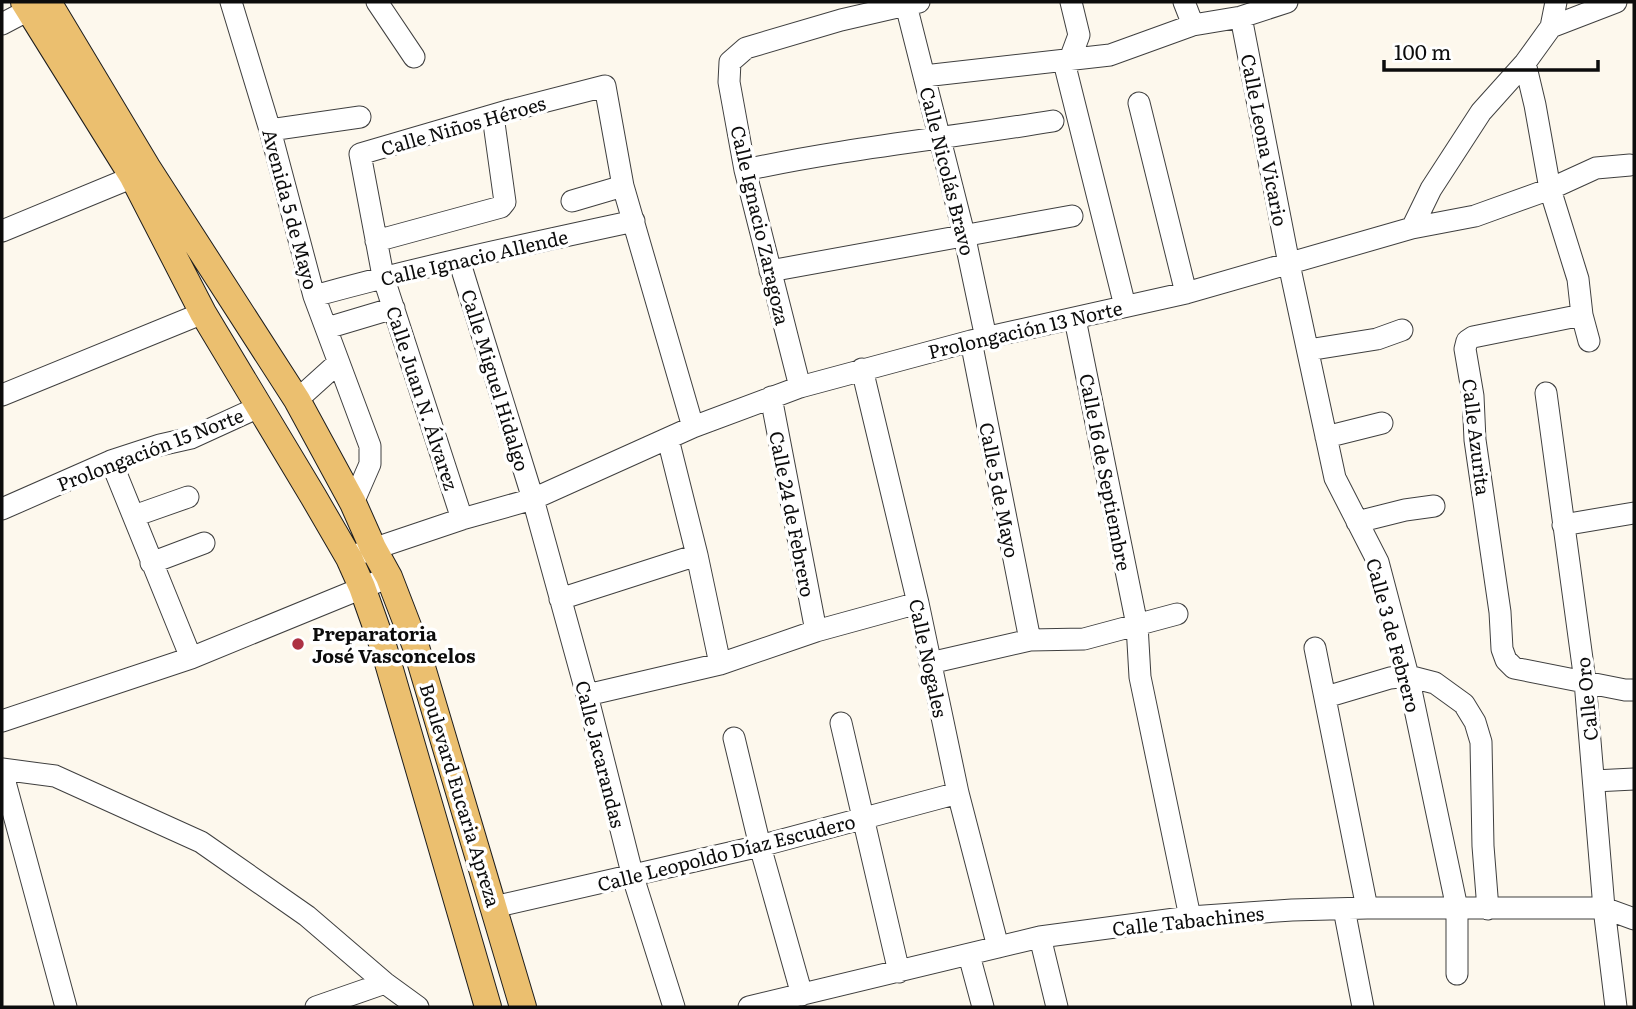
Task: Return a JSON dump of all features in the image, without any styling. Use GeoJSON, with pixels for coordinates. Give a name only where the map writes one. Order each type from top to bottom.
{"type":"FeatureCollection","features":[{"type":"Feature","properties":{"kind":"main road"},"geometry":{"type":"LineString","coordinates":[[36,3],[140,172],[297,400],[353,503],[361,553]]}},
{"type":"Feature","properties":{"kind":"main road"},"geometry":{"type":"LineString","coordinates":[[140,172],[203,313],[261,406],[361,553]]}},
{"type":"Feature","properties":{"kind":"main road","name":"Boulevard Eucaria Apreza"},"geometry":{"type":"LineString","coordinates":[[361,553],[389,577],[416,647],[523,1007]]}},
{"type":"Feature","properties":{"kind":"main road","name":"Boulevard Eucaria Apreza"},"geometry":{"type":"LineString","coordinates":[[361,553],[362,586],[384,649],[488,1007]]}},
{"type":"Feature","properties":{"kind":"street","name":"Avenida 5 de Mayo"},"geometry":{"type":"LineString","coordinates":[[231,2],[270,130],[314,296],[370,446],[370,464],[353,503]]}},
{"type":"Feature","properties":{"kind":"street"},"geometry":{"type":"LineString","coordinates":[[377,2],[414,57]]}},
{"type":"Feature","properties":{"kind":"street"},"geometry":{"type":"LineString","coordinates":[[1071,2],[1079,35],[1066,70],[1125,306]]}},
{"type":"Feature","properties":{"kind":"street"},"geometry":{"type":"LineString","coordinates":[[1184,2],[1193,25]]}},
{"type":"Feature","properties":{"kind":"street"},"geometry":{"type":"LineString","coordinates":[[924,76],[1110,55],[1193,25],[1241,17],[1287,2]]}},
{"type":"Feature","properties":{"kind":"street"},"geometry":{"type":"LineString","coordinates":[[1412,228],[1431,189],[1481,112],[1525,62],[1551,27],[1556,2]]}},
{"type":"Feature","properties":{"kind":"street"},"geometry":{"type":"LineString","coordinates":[[1551,27],[1616,2]]}},
{"type":"Feature","properties":{"kind":"street"},"geometry":{"type":"LineString","coordinates":[[2,24],[36,3]]}},
{"type":"Feature","properties":{"kind":"street"},"geometry":{"type":"LineString","coordinates":[[840,11],[912,3]]}},
{"type":"Feature","properties":{"kind":"street","name":"Calle Nicolás Bravo"},"geometry":{"type":"LineString","coordinates":[[912,3],[924,76],[964,234],[978,339]]}},
{"type":"Feature","properties":{"kind":"street","name":"Calle Ignacio Zaragoza"},"geometry":{"type":"LineString","coordinates":[[800,387],[745,170],[729,82],[730,62],[746,48],[840,11]]}},
{"type":"Feature","properties":{"kind":"street","name":"Calle Leona Vicario"},"geometry":{"type":"LineString","coordinates":[[1241,17],[1289,264]]}},
{"type":"Feature","properties":{"kind":"street"},"geometry":{"type":"LineString","coordinates":[[1525,62],[1550,189],[1578,279],[1588,341]]}},
{"type":"Feature","properties":{"kind":"street","name":"Calle Niños Héroes"},"geometry":{"type":"LineString","coordinates":[[383,276],[360,154],[605,86],[623,186]]}},
{"type":"Feature","properties":{"kind":"street"},"geometry":{"type":"LineString","coordinates":[[1139,103],[1186,293]]}},
{"type":"Feature","properties":{"kind":"street"},"geometry":{"type":"LineString","coordinates":[[376,241],[501,206],[505,202],[493,116]]}},
{"type":"Feature","properties":{"kind":"street"},"geometry":{"type":"LineString","coordinates":[[270,130],[360,117]]}},
{"type":"Feature","properties":{"kind":"street"},"geometry":{"type":"LineString","coordinates":[[745,170],[810,156],[1053,121]]}},
{"type":"Feature","properties":{"kind":"street","name":"Prolongación 13 Norte"},"geometry":{"type":"LineString","coordinates":[[361,553],[462,519],[533,499],[693,427],[800,387],[978,339],[1186,293],[1412,228],[1475,216],[1550,189],[1596,168],[1630,165]]}},
{"type":"Feature","properties":{"kind":"street"},"geometry":{"type":"LineString","coordinates":[[2,231],[140,172]]}},
{"type":"Feature","properties":{"kind":"street"},"geometry":{"type":"LineString","coordinates":[[572,201],[623,186],[693,427]]}},
{"type":"Feature","properties":{"kind":"street"},"geometry":{"type":"LineString","coordinates":[[770,271],[1072,216]]}},
{"type":"Feature","properties":{"kind":"street","name":"Calle Ignacio Allende"},"geometry":{"type":"LineString","coordinates":[[314,296],[383,276],[404,275],[458,260],[634,221]]}},
{"type":"Feature","properties":{"kind":"street","name":"Calle Miguel Hidalgo"},"geometry":{"type":"LineString","coordinates":[[458,260],[533,499]]}},
{"type":"Feature","properties":{"kind":"street","name":"Calle 3 de Febrero"},"geometry":{"type":"LineString","coordinates":[[1289,264],[1335,478],[1378,562],[1408,676],[1457,908],[1457,974]]}},
{"type":"Feature","properties":{"kind":"street","name":"Calle Juan N. Álvarez"},"geometry":{"type":"LineString","coordinates":[[383,276],[462,519]]}},
{"type":"Feature","properties":{"kind":"street"},"geometry":{"type":"LineString","coordinates":[[327,328],[394,309]]}},
{"type":"Feature","properties":{"kind":"street"},"geometry":{"type":"LineString","coordinates":[[2,395],[203,313]]}},
{"type":"Feature","properties":{"kind":"street","name":"Calle Azurita"},"geometry":{"type":"LineString","coordinates":[[1582,315],[1473,337],[1467,341],[1465,349],[1500,612],[1502,649],[1506,660],[1514,668],[1585,681]]}},
{"type":"Feature","properties":{"kind":"street","name":"Calle 16 de Septiembre"},"geometry":{"type":"LineString","coordinates":[[1075,319],[1137,625],[1140,677],[1190,917]]}},
{"type":"Feature","properties":{"kind":"street"},"geometry":{"type":"LineString","coordinates":[[1308,350],[1377,339],[1402,330]]}},
{"type":"Feature","properties":{"kind":"street","name":"Calle 5 de Mayo"},"geometry":{"type":"LineString","coordinates":[[978,339],[1030,640]]}},
{"type":"Feature","properties":{"kind":"street"},"geometry":{"type":"LineString","coordinates":[[297,400],[338,363]]}},
{"type":"Feature","properties":{"kind":"street","name":"Calle Nogales"},"geometry":{"type":"LineString","coordinates":[[862,369],[918,603],[958,793],[998,947]]}},
{"type":"Feature","properties":{"kind":"street","name":"Calle Oro"},"geometry":{"type":"LineString","coordinates":[[1546,393],[1585,681],[1604,908],[1616,1007]]}},
{"type":"Feature","properties":{"kind":"street","name":"Calle 24 de Febrero"},"geometry":{"type":"LineString","coordinates":[[771,397],[816,631]]}},
{"type":"Feature","properties":{"kind":"street","name":"Prolongación 15 Norte"},"geometry":{"type":"LineString","coordinates":[[2,509],[111,461],[191,438],[261,406]]}},
{"type":"Feature","properties":{"kind":"street"},"geometry":{"type":"LineString","coordinates":[[1326,437],[1382,424]]}},
{"type":"Feature","properties":{"kind":"street"},"geometry":{"type":"LineString","coordinates":[[668,439],[697,555],[720,664]]}},
{"type":"Feature","properties":{"kind":"street"},"geometry":{"type":"LineString","coordinates":[[111,461],[191,658]]}},
{"type":"Feature","properties":{"kind":"street"},"geometry":{"type":"LineString","coordinates":[[134,516],[188,497]]}},
{"type":"Feature","properties":{"kind":"street","name":"Calle Jacarandas"},"geometry":{"type":"LineString","coordinates":[[533,499],[633,877],[674,1007]]}},
{"type":"Feature","properties":{"kind":"street"},"geometry":{"type":"LineString","coordinates":[[1357,522],[1434,506]]}},
{"type":"Feature","properties":{"kind":"street"},"geometry":{"type":"LineString","coordinates":[[1563,525],[1634,513]]}},
{"type":"Feature","properties":{"kind":"street"},"geometry":{"type":"LineString","coordinates":[[151,563],[204,543]]}},
{"type":"Feature","properties":{"kind":"street"},"geometry":{"type":"LineString","coordinates":[[560,599],[697,555]]}},
{"type":"Feature","properties":{"kind":"street"},"geometry":{"type":"LineString","coordinates":[[2,721],[191,658],[389,577]]}},
{"type":"Feature","properties":{"kind":"street"},"geometry":{"type":"LineString","coordinates":[[587,695],[720,664],[816,631],[918,603]]}},
{"type":"Feature","properties":{"kind":"street"},"geometry":{"type":"LineString","coordinates":[[930,663],[1030,640],[1084,639],[1177,614]]}},
{"type":"Feature","properties":{"kind":"street"},"geometry":{"type":"LineString","coordinates":[[1315,648],[1367,908]]}},
{"type":"Feature","properties":{"kind":"street"},"geometry":{"type":"LineString","coordinates":[[1326,697],[1390,678],[1408,676],[1435,683],[1464,704],[1475,722],[1481,742],[1483,846],[1488,909]]}},
{"type":"Feature","properties":{"kind":"street"},"geometry":{"type":"LineString","coordinates":[[1585,681],[1634,690]]}},
{"type":"Feature","properties":{"kind":"street"},"geometry":{"type":"LineString","coordinates":[[841,723],[899,972]]}},
{"type":"Feature","properties":{"kind":"street"},"geometry":{"type":"LineString","coordinates":[[734,738],[760,846],[802,995]]}},
{"type":"Feature","properties":{"kind":"street"},"geometry":{"type":"LineString","coordinates":[[66,1007],[9,827],[2,770],[55,776],[201,842],[307,916],[385,983],[418,1007]]}},
{"type":"Feature","properties":{"kind":"street"},"geometry":{"type":"LineString","coordinates":[[1594,781],[1634,779]]}},
{"type":"Feature","properties":{"kind":"street","name":"Calle Leopoldo Díaz Escudero"},"geometry":{"type":"LineString","coordinates":[[494,907],[760,846],[958,793]]}},
{"type":"Feature","properties":{"kind":"street","name":"Calle Tabachines"},"geometry":{"type":"LineString","coordinates":[[749,1007],[1040,937],[1190,917],[1292,909],[1604,908],[1634,919]]}},
{"type":"Feature","properties":{"kind":"street"},"geometry":{"type":"LineString","coordinates":[[1344,909],[1363,1007]]}},
{"type":"Feature","properties":{"kind":"street"},"geometry":{"type":"LineString","coordinates":[[1040,937],[1057,1007]]}},
{"type":"Feature","properties":{"kind":"street"},"geometry":{"type":"LineString","coordinates":[[969,955],[983,1007]]}},
{"type":"Feature","properties":{"kind":"street"},"geometry":{"type":"LineString","coordinates":[[316,1007],[361,1000],[385,983]]}},
{"type":"Feature","properties":{"kind":"street"},"geometry":{"type":"LineString","coordinates":[[1616,1007],[1634,1001]]}},
{"type":"Feature","properties":{"kind":"place","name":"Preparatoria José Vasconcelos"},"geometry":{"type":"Point","coordinates":[298,644]}}]}
